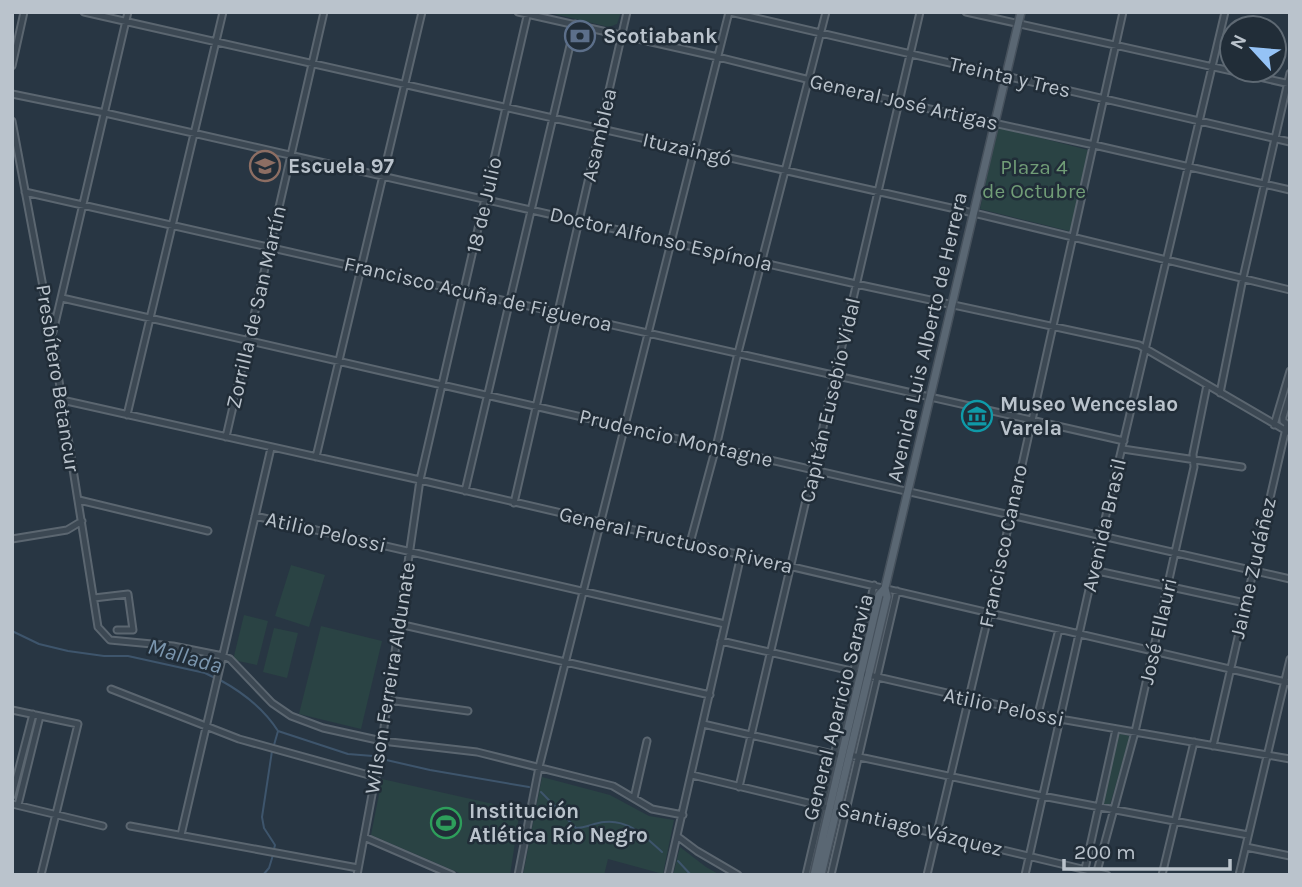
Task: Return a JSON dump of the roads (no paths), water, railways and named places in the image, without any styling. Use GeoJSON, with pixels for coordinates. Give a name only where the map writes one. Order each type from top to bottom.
{"type":"FeatureCollection","features":[{"type":"Feature","properties":{"kind":"main road","name":"Avenida Luis Alberto de Herrera"},"geometry":{"type":"LineString","coordinates":[[885,588],[954,305],[1021,12]]}},
{"type":"Feature","properties":{"kind":"main road","name":"General Aparicio Saravia"},"geometry":{"type":"LineString","coordinates":[[814,875],[861,675],[887,597],[885,588]]}},
{"type":"Feature","properties":{"kind":"main road","name":"General Aparicio Saravia"},"geometry":{"type":"LineString","coordinates":[[821,875],[830,807]]}},
{"type":"Feature","properties":{"kind":"street"},"geometry":{"type":"LineString","coordinates":[[12,66],[24,12]]}},
{"type":"Feature","properties":{"kind":"street","name":"Ituzaingó"},"geometry":{"type":"LineString","coordinates":[[84,12],[974,213],[1290,290]]}},
{"type":"Feature","properties":{"kind":"street"},"geometry":{"type":"LineString","coordinates":[[52,335],[128,12]]}},
{"type":"Feature","properties":{"kind":"street"},"geometry":{"type":"LineString","coordinates":[[127,415],[223,12]]}},
{"type":"Feature","properties":{"kind":"street","name":"Zorrilla de San Martín"},"geometry":{"type":"LineString","coordinates":[[226,437],[324,12]]}},
{"type":"Feature","properties":{"kind":"street"},"geometry":{"type":"LineString","coordinates":[[316,457],[422,12]]}},
{"type":"Feature","properties":{"kind":"street","name":"General José Artigas"},"geometry":{"type":"LineString","coordinates":[[518,12],[718,57],[898,102],[1290,190]]}},
{"type":"Feature","properties":{"kind":"street","name":"Asamblea"},"geometry":{"type":"LineString","coordinates":[[514,503],[627,12]]}},
{"type":"Feature","properties":{"kind":"street"},"geometry":{"type":"LineString","coordinates":[[518,875],[539,767],[729,12]]}},
{"type":"Feature","properties":{"kind":"street","name":"Treinta y Tres"},"geometry":{"type":"LineString","coordinates":[[729,12],[1290,142]]}},
{"type":"Feature","properties":{"kind":"street"},"geometry":{"type":"LineString","coordinates":[[690,543],[826,12]]}},
{"type":"Feature","properties":{"kind":"street","name":"Capitán Eusebio Vidal"},"geometry":{"type":"LineString","coordinates":[[739,787],[920,12]]}},
{"type":"Feature","properties":{"kind":"street"},"geometry":{"type":"LineString","coordinates":[[966,12],[1289,83]]}},
{"type":"Feature","properties":{"kind":"street","name":"Francisco Canaro"},"geometry":{"type":"LineString","coordinates":[[927,875],[989,613],[1123,12]]}},
{"type":"Feature","properties":{"kind":"street","name":"Avenida Brasil"},"geometry":{"type":"LineString","coordinates":[[1024,875],[1225,12]]}},
{"type":"Feature","properties":{"kind":"street","name":"18 de Julio"},"geometry":{"type":"LineString","coordinates":[[420,480],[528,13]]}},
{"type":"Feature","properties":{"kind":"street"},"geometry":{"type":"LineString","coordinates":[[465,491],[575,24]]}},
{"type":"Feature","properties":{"kind":"street"},"geometry":{"type":"LineString","coordinates":[[1220,393],[1243,278],[1290,73]]}},
{"type":"Feature","properties":{"kind":"street","name":"Doctor Alfonso Espínola"},"geometry":{"type":"LineString","coordinates":[[12,94],[1146,349],[1287,432]]}},
{"type":"Feature","properties":{"kind":"street","name":"Presbítero Betancur"},"geometry":{"type":"LineString","coordinates":[[12,121],[52,335],[98,627],[110,640],[173,646],[223,656]]}},
{"type":"Feature","properties":{"kind":"street","name":"Francisco Acuña de Figueroa"},"geometry":{"type":"LineString","coordinates":[[25,192],[835,375],[1123,445],[1242,467]]}},
{"type":"Feature","properties":{"kind":"street","name":"Prudencio Montagne"},"geometry":{"type":"LineString","coordinates":[[62,298],[1290,579]]}},
{"type":"Feature","properties":{"kind":"street"},"geometry":{"type":"LineString","coordinates":[[1287,423],[1274,425],[1290,371]]}},
{"type":"Feature","properties":{"kind":"street","name":"José Ellauri"},"geometry":{"type":"LineString","coordinates":[[1096,874],[1154,651],[1194,467],[1193,454],[1207,385]]}},
{"type":"Feature","properties":{"kind":"street","name":"Jaime Zudáñez"},"geometry":{"type":"LineString","coordinates":[[1213,746],[1287,432],[1290,394]]}},
{"type":"Feature","properties":{"kind":"street","name":"General Fructuoso Rivera"},"geometry":{"type":"LineString","coordinates":[[62,400],[420,480],[1287,683]]}},
{"type":"Feature","properties":{"kind":"street"},"geometry":{"type":"LineString","coordinates":[[181,835],[271,448]]}},
{"type":"Feature","properties":{"kind":"street","name":"Wilson Ferreira Aldunate"},"geometry":{"type":"LineString","coordinates":[[358,872],[382,741],[420,480]]}},
{"type":"Feature","properties":{"kind":"street"},"geometry":{"type":"LineString","coordinates":[[79,500],[208,531]]}},
{"type":"Feature","properties":{"kind":"street","name":"Atilio Pelossi"},"geometry":{"type":"LineString","coordinates":[[255,516],[725,624]]}},
{"type":"Feature","properties":{"kind":"street"},"geometry":{"type":"LineString","coordinates":[[12,539],[68,530],[82,521]]}},
{"type":"Feature","properties":{"kind":"street"},"geometry":{"type":"LineString","coordinates":[[668,875],[741,555]]}},
{"type":"Feature","properties":{"kind":"street"},"geometry":{"type":"LineString","coordinates":[[1093,570],[1245,603]]}},
{"type":"Feature","properties":{"kind":"street","name":"General Aparicio Saravia"},"geometry":{"type":"LineString","coordinates":[[806,875],[830,807],[861,675],[874,585]]}},
{"type":"Feature","properties":{"kind":"street","name":"General Aparicio Saravia"},"geometry":{"type":"LineString","coordinates":[[831,875],[897,591]]}},
{"type":"Feature","properties":{"kind":"street"},"geometry":{"type":"LineString","coordinates":[[94,598],[128,594],[133,630],[117,630]]}},
{"type":"Feature","properties":{"kind":"street"},"geometry":{"type":"LineString","coordinates":[[399,624],[710,695]]}},
{"type":"Feature","properties":{"kind":"street"},"geometry":{"type":"LineString","coordinates":[[1038,714],[1059,629]]}},
{"type":"Feature","properties":{"kind":"street","name":"Atilio Pelossi"},"geometry":{"type":"LineString","coordinates":[[721,641],[1060,719],[1290,759]]}},
{"type":"Feature","properties":{"kind":"street"},"geometry":{"type":"LineString","coordinates":[[223,656],[230,659],[272,702],[291,716],[323,729],[382,741],[477,752],[613,786],[652,809],[683,815]]}},
{"type":"Feature","properties":{"kind":"street"},"geometry":{"type":"LineString","coordinates":[[1240,875],[1266,755],[1287,683],[1290,659]]}},
{"type":"Feature","properties":{"kind":"street"},"geometry":{"type":"LineString","coordinates":[[111,689],[277,750],[376,777]]}},
{"type":"Feature","properties":{"kind":"street"},"geometry":{"type":"LineString","coordinates":[[388,700],[468,711]]}},
{"type":"Feature","properties":{"kind":"street"},"geometry":{"type":"LineString","coordinates":[[12,710],[78,724],[41,875]]}},
{"type":"Feature","properties":{"kind":"street"},"geometry":{"type":"LineString","coordinates":[[12,795],[33,714]]}},
{"type":"Feature","properties":{"kind":"street"},"geometry":{"type":"LineString","coordinates":[[40,716],[15,805],[103,826]]}},
{"type":"Feature","properties":{"kind":"street"},"geometry":{"type":"LineString","coordinates":[[703,724],[1042,796],[1248,835]]}},
{"type":"Feature","properties":{"kind":"street"},"geometry":{"type":"LineString","coordinates":[[1085,869],[1116,729]]}},
{"type":"Feature","properties":{"kind":"street"},"geometry":{"type":"LineString","coordinates":[[634,798],[647,741]]}},
{"type":"Feature","properties":{"kind":"street"},"geometry":{"type":"LineString","coordinates":[[1163,875],[1194,742]]}},
{"type":"Feature","properties":{"kind":"street","name":"Santiago Vázquez"},"geometry":{"type":"LineString","coordinates":[[692,775],[1107,875]]}},
{"type":"Feature","properties":{"kind":"street"},"geometry":{"type":"LineString","coordinates":[[130,826],[275,852],[358,872]]}},
{"type":"Feature","properties":{"kind":"street"},"geometry":{"type":"LineString","coordinates":[[677,836],[738,875]]}},
{"type":"Feature","properties":{"kind":"street"},"geometry":{"type":"LineString","coordinates":[[364,837],[452,875]]}},
{"type":"Feature","properties":{"kind":"street"},"geometry":{"type":"LineString","coordinates":[[1246,848],[1290,856]]}},
{"type":"Feature","properties":{"kind":"waterway","name":"Mallada"},"geometry":{"type":"LineString","coordinates":[[12,631],[39,644],[68,651],[128,656],[205,673],[215,678]]}},
{"type":"Feature","properties":{"kind":"waterway","name":"Mallada"},"geometry":{"type":"LineString","coordinates":[[220,680],[252,702],[278,731],[348,754],[373,756]]}},
{"type":"Feature","properties":{"kind":"waterway"},"geometry":{"type":"LineString","coordinates":[[274,745],[278,731]]}},
{"type":"Feature","properties":{"kind":"waterway"},"geometry":{"type":"LineString","coordinates":[[272,751],[262,817],[264,828],[275,845],[274,849]]}},
{"type":"Feature","properties":{"kind":"waterway","name":"Mallada"},"geometry":{"type":"LineString","coordinates":[[382,759],[529,787]]}},
{"type":"Feature","properties":{"kind":"waterway","name":"Mallada"},"geometry":{"type":"LineString","coordinates":[[541,792],[576,828],[604,822],[621,823],[636,830],[662,852]]}},
{"type":"Feature","properties":{"kind":"waterway"},"geometry":{"type":"LineString","coordinates":[[263,875],[269,868],[273,855]]}},
{"type":"Feature","properties":{"kind":"waterway","name":"Mallada"},"geometry":{"type":"LineString","coordinates":[[678,861],[691,875]]}},
{"type":"Feature","properties":{"kind":"place","name":"Scotiabank"},"geometry":{"type":"Point","coordinates":[580,36]}},
{"type":"Feature","properties":{"kind":"place","name":"Escuela 97"},"geometry":{"type":"Point","coordinates":[265,166]}},
{"type":"Feature","properties":{"kind":"place","name":"Museo Wenceslao Varela"},"geometry":{"type":"Point","coordinates":[977,416]}},
{"type":"Feature","properties":{"kind":"place","name":"Institución Atlética Río Negro"},"geometry":{"type":"Point","coordinates":[446,823]}},
{"type":"Feature","properties":{"kind":"park label","name":"Plaza 4 de Octubre"},"geometry":{"type":"Point","coordinates":[1034,179]}}]}
